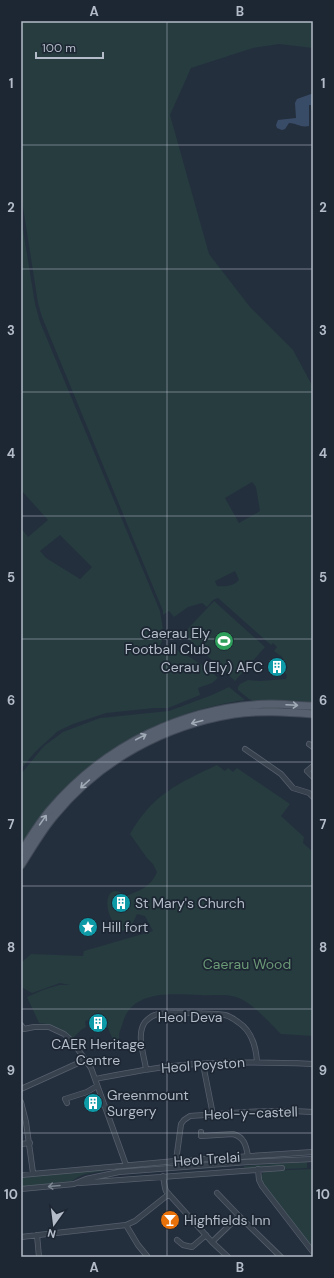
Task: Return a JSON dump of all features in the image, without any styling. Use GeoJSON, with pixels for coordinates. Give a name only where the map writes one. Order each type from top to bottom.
{"type":"FeatureCollection","features":[{"type":"Feature","properties":{"kind":"main road"},"geometry":{"type":"LineString","coordinates":[[21,852],[49,811],[70,788],[103,760],[142,736],[161,727],[208,712],[313,706]]}},
{"type":"Feature","properties":{"kind":"main road"},"geometry":{"type":"LineString","coordinates":[[272,708],[313,714]]}},
{"type":"Feature","properties":{"kind":"main road"},"geometry":{"type":"LineString","coordinates":[[21,865],[55,815],[76,793],[109,764],[164,733],[234,711]]}},
{"type":"Feature","properties":{"kind":"street"},"geometry":{"type":"LineString","coordinates":[[245,749],[258,755],[281,774],[293,788],[309,793],[313,797]]}},
{"type":"Feature","properties":{"kind":"street"},"geometry":{"type":"LineString","coordinates":[[313,766],[307,771],[313,777]]}},
{"type":"Feature","properties":{"kind":"street","name":"Heol Deva"},"geometry":{"type":"LineString","coordinates":[[146,1069],[141,1031],[149,1018],[160,1014],[215,1014],[233,1018],[240,1023],[251,1036],[256,1052],[257,1062]]}},
{"type":"Feature","properties":{"kind":"street"},"geometry":{"type":"LineString","coordinates":[[22,1028],[42,1026],[49,1027],[60,1032],[72,1041],[91,1068],[126,1165]]}},
{"type":"Feature","properties":{"kind":"street"},"geometry":{"type":"LineString","coordinates":[[21,1089],[85,1060]]}},
{"type":"Feature","properties":{"kind":"street","name":"Heol Poyston"},"geometry":{"type":"LineString","coordinates":[[95,1079],[146,1069],[204,1064],[257,1062],[313,1064]]}},
{"type":"Feature","properties":{"kind":"street"},"geometry":{"type":"LineString","coordinates":[[204,1064],[213,1115]]}},
{"type":"Feature","properties":{"kind":"street"},"geometry":{"type":"LineString","coordinates":[[67,1103],[65,1099],[97,1086]]}},
{"type":"Feature","properties":{"kind":"street"},"geometry":{"type":"LineString","coordinates":[[21,1102],[30,1143],[33,1173]]}},
{"type":"Feature","properties":{"kind":"street","name":"Heol-y-castell"},"geometry":{"type":"LineString","coordinates":[[176,1161],[181,1124],[190,1116],[264,1110],[313,1112]]}},
{"type":"Feature","properties":{"kind":"street"},"geometry":{"type":"LineString","coordinates":[[201,1132],[201,1136],[233,1134],[241,1137],[248,1156]]}},
{"type":"Feature","properties":{"kind":"street"},"geometry":{"type":"LineString","coordinates":[[21,1144],[30,1143]]}},
{"type":"Feature","properties":{"kind":"street","name":"Heol Trelai"},"geometry":{"type":"LineString","coordinates":[[21,1175],[176,1161],[313,1152]]}},
{"type":"Feature","properties":{"kind":"street","name":"Heol Trelai"},"geometry":{"type":"LineString","coordinates":[[74,1184],[86,1179],[119,1172],[313,1159]]}},
{"type":"Feature","properties":{"kind":"street","name":"Heol Trelai"},"geometry":{"type":"LineString","coordinates":[[211,1165],[211,1173]]}},
{"type":"Feature","properties":{"kind":"street","name":"Heol Trelai"},"geometry":{"type":"LineString","coordinates":[[101,1167],[119,1172]]}},
{"type":"Feature","properties":{"kind":"street","name":"Heol Trelai"},"geometry":{"type":"LineString","coordinates":[[21,1189],[163,1176],[282,1168]]}},
{"type":"Feature","properties":{"kind":"street"},"geometry":{"type":"LineString","coordinates":[[258,1169],[259,1180],[262,1186],[313,1252]]}},
{"type":"Feature","properties":{"kind":"street"},"geometry":{"type":"LineString","coordinates":[[163,1176],[165,1188],[169,1194],[212,1242],[228,1257]]}},
{"type":"Feature","properties":{"kind":"street"},"geometry":{"type":"LineString","coordinates":[[217,1193],[281,1257]]}},
{"type":"Feature","properties":{"kind":"street"},"geometry":{"type":"LineString","coordinates":[[21,1237],[126,1225],[135,1221],[169,1194]]}},
{"type":"Feature","properties":{"kind":"street"},"geometry":{"type":"LineString","coordinates":[[212,1242],[239,1216]]}},
{"type":"Feature","properties":{"kind":"street"},"geometry":{"type":"LineString","coordinates":[[126,1225],[135,1240],[148,1255]]}},
{"type":"Feature","properties":{"kind":"street"},"geometry":{"type":"LineString","coordinates":[[37,1235],[39,1257]]}},
{"type":"Feature","properties":{"kind":"street"},"geometry":{"type":"LineString","coordinates":[[177,1240],[183,1245],[191,1247],[206,1235]]}},
{"type":"Feature","properties":{"kind":"green space"},"geometry":{"type":"Polygon","coordinates":[[[21,21],[313,21],[313,48],[279,44],[253,48],[191,68],[170,115],[209,254],[250,307],[293,350],[313,387],[313,702],[281,700],[253,702],[238,690],[240,684],[248,680],[260,681],[286,679],[287,675],[283,671],[288,668],[282,657],[274,651],[277,647],[273,643],[271,645],[218,598],[213,600],[207,607],[202,603],[188,607],[174,617],[169,611],[163,615],[163,611],[42,317],[38,303],[21,194],[21,21]],[[252,482],[225,498],[239,523],[260,511],[256,487],[252,482]],[[235,571],[215,581],[217,586],[229,586],[235,584],[239,580],[235,571]]]}},
{"type":"Feature","properties":{"kind":"green space"},"geometry":{"type":"Polygon","coordinates":[[[21,217],[35,304],[40,322],[160,611],[163,637],[162,642],[155,651],[156,655],[166,645],[201,664],[218,678],[212,683],[198,688],[200,695],[168,708],[106,713],[73,724],[58,731],[35,752],[21,769],[21,528],[28,537],[48,520],[21,490],[21,217]],[[60,535],[40,551],[46,558],[80,579],[92,567],[60,535]]]}},
{"type":"Feature","properties":{"kind":"green space","name":"Caerau Ely Football Club"},"geometry":{"type":"Polygon","coordinates":[[[214,601],[265,647],[235,681],[183,634],[214,601]]]}},
{"type":"Feature","properties":{"kind":"green space"},"geometry":{"type":"Polygon","coordinates":[[[229,687],[245,700],[217,705],[162,723],[111,751],[88,768],[66,788],[47,809],[21,846],[21,774],[44,746],[63,732],[100,718],[169,711],[229,687]]]}},
{"type":"Feature","properties":{"kind":"green space","name":"Caerau Wood"},"geometry":{"type":"Polygon","coordinates":[[[217,765],[225,771],[228,768],[233,772],[237,768],[290,804],[281,816],[304,837],[303,843],[313,852],[313,1036],[281,1034],[250,1004],[234,996],[225,995],[166,994],[145,999],[135,1004],[128,1011],[123,1022],[119,1034],[120,1049],[118,1051],[103,1017],[85,1021],[86,1027],[73,1038],[49,1024],[39,1023],[27,997],[59,985],[70,985],[60,983],[32,993],[21,987],[21,963],[31,954],[83,956],[84,951],[153,931],[145,916],[137,914],[131,927],[122,931],[110,917],[108,901],[109,895],[113,891],[119,891],[126,896],[136,892],[152,881],[157,872],[153,864],[130,834],[148,809],[167,792],[190,778],[217,765]]]}},
{"type":"Feature","properties":{"kind":"green space"},"geometry":{"type":"Polygon","coordinates":[[[307,1160],[307,1168],[284,1169],[283,1166],[244,1169],[244,1166],[305,1162],[307,1160]]]}},
{"type":"Feature","properties":{"kind":"green space"},"geometry":{"type":"Polygon","coordinates":[[[103,1169],[103,1171],[85,1174],[72,1181],[21,1187],[21,1177],[103,1169]]]}},
{"type":"Feature","properties":{"kind":"green space"},"geometry":{"type":"Polygon","coordinates":[[[313,1169],[313,1248],[265,1187],[261,1177],[264,1171],[313,1169]]]}},
{"type":"Feature","properties":{"kind":"water"},"geometry":{"type":"Polygon","coordinates":[[[313,94],[313,121],[311,105],[309,105],[309,126],[289,123],[285,129],[282,130],[277,128],[276,125],[278,120],[296,118],[295,103],[297,99],[313,94]]]}},
{"type":"Feature","properties":{"kind":"place","name":"Caerau Ely Football Club"},"geometry":{"type":"Point","coordinates":[224,641]}},
{"type":"Feature","properties":{"kind":"place","name":"Cerau (Ely) AFC"},"geometry":{"type":"Point","coordinates":[277,667]}},
{"type":"Feature","properties":{"kind":"place","name":"St Mary's Church"},"geometry":{"type":"Point","coordinates":[121,903]}},
{"type":"Feature","properties":{"kind":"place","name":"Hill fort"},"geometry":{"type":"Point","coordinates":[88,927]}},
{"type":"Feature","properties":{"kind":"place","name":"CAER Heritage Centre"},"geometry":{"type":"Point","coordinates":[98,1023]}},
{"type":"Feature","properties":{"kind":"place","name":"Greenmount Surgery"},"geometry":{"type":"Point","coordinates":[93,1103]}},
{"type":"Feature","properties":{"kind":"place","name":"Highfields Inn"},"geometry":{"type":"Point","coordinates":[170,1220]}}]}
